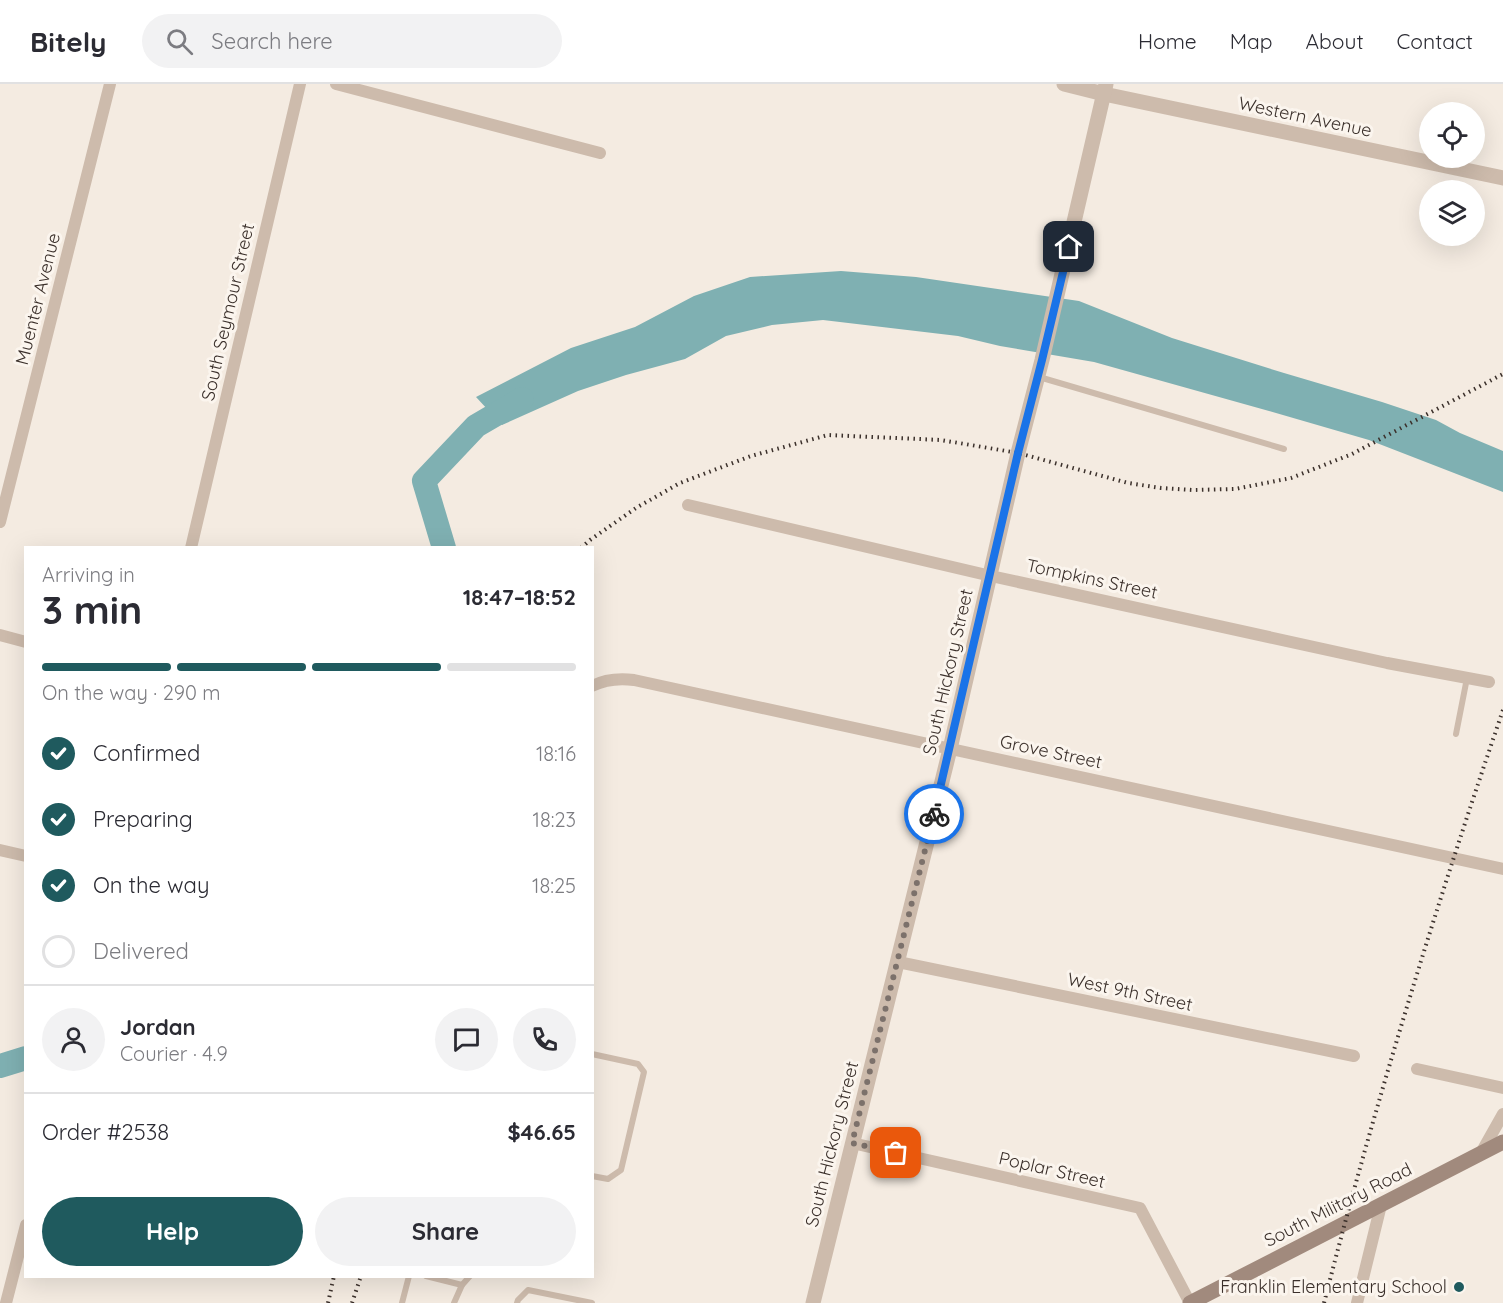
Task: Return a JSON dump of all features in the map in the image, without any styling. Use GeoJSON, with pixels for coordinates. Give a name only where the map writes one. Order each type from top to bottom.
{"type":"FeatureCollection","features":[{"type":"Feature","properties":{"kind":"main road","name":"South Military Road"},"geometry":{"type":"LineString","coordinates":[[1190,1303],[1503,1142]]}},
{"type":"Feature","properties":{"kind":"street","name":"Muenter Avenue"},"geometry":{"type":"LineString","coordinates":[[0,522],[110,84]]}},
{"type":"Feature","properties":{"kind":"street","name":"South Seymour Street"},"geometry":{"type":"LineString","coordinates":[[191,546],[300,84]]}},
{"type":"Feature","properties":{"kind":"street"},"geometry":{"type":"LineString","coordinates":[[336,84],[600,153]]}},
{"type":"Feature","properties":{"kind":"street","name":"Western Avenue"},"geometry":{"type":"LineString","coordinates":[[1064,84],[1105,89],[1503,178]]}},
{"type":"Feature","properties":{"kind":"street","name":"South Hickory Street"},"geometry":{"type":"LineString","coordinates":[[813,1303],[950,749],[1105,89]]}},
{"type":"Feature","properties":{"kind":"street","name":"Tompkins Street"},"geometry":{"type":"LineString","coordinates":[[688,505],[991,576],[1387,663],[1489,682]]}},
{"type":"Feature","properties":{"kind":"street"},"geometry":{"type":"LineString","coordinates":[[0,635],[24,641]]}},
{"type":"Feature","properties":{"kind":"street","name":"Grove Street"},"geometry":{"type":"LineString","coordinates":[[594,685],[617,679],[634,680],[1503,869]]}},
{"type":"Feature","properties":{"kind":"street"},"geometry":{"type":"LineString","coordinates":[[0,850],[24,856]]}},
{"type":"Feature","properties":{"kind":"street","name":"West 9th Street"},"geometry":{"type":"LineString","coordinates":[[898,962],[1354,1056]]}},
{"type":"Feature","properties":{"kind":"street"},"geometry":{"type":"LineString","coordinates":[[1417,1069],[1503,1088]]}},
{"type":"Feature","properties":{"kind":"street"},"geometry":{"type":"LineString","coordinates":[[1481,1153],[1503,1114]]}},
{"type":"Feature","properties":{"kind":"street","name":"Poplar Street"},"geometry":{"type":"LineString","coordinates":[[852,1143],[1140,1208],[1190,1303]]}},
{"type":"Feature","properties":{"kind":"street"},"geometry":{"type":"LineString","coordinates":[[1357,1303],[1381,1205]]}},
{"type":"Feature","properties":{"kind":"street"},"geometry":{"type":"LineString","coordinates":[[6,1303],[24,1233]]}},
{"type":"Feature","properties":{"kind":"lane"},"geometry":{"type":"LineString","coordinates":[[1038,377],[1284,448]]}},
{"type":"Feature","properties":{"kind":"lane"},"geometry":{"type":"LineString","coordinates":[[1456,734],[1467,678]]}},
{"type":"Feature","properties":{"kind":"lane"},"geometry":{"type":"LineString","coordinates":[[594,1054],[638,1064],[644,1072],[621,1170],[608,1179],[594,1176]]}},
{"type":"Feature","properties":{"kind":"lane"},"geometry":{"type":"LineString","coordinates":[[402,1303],[408,1278]]}},
{"type":"Feature","properties":{"kind":"lane"},"geometry":{"type":"LineString","coordinates":[[434,1278],[462,1285]]}},
{"type":"Feature","properties":{"kind":"lane"},"geometry":{"type":"LineString","coordinates":[[454,1303],[462,1285],[468,1278]]}},
{"type":"Feature","properties":{"kind":"lane"},"geometry":{"type":"LineString","coordinates":[[517,1303],[528,1290],[592,1303]]}},
{"type":"Feature","properties":{"kind":"water"},"geometry":{"type":"Polygon","coordinates":[[[841,271],[916,277],[1079,301],[1172,338],[1436,420],[1503,451],[1503,492],[1369,440],[1094,362],[1000,346],[958,336],[823,320],[772,325],[726,336],[685,359],[578,391],[502,425],[476,397],[571,348],[635,327],[694,296],[750,277],[841,271]]]}},
{"type":"Feature","properties":{"kind":"waterway"},"geometry":{"type":"LineString","coordinates":[[443,546],[424,481],[476,426],[522,399]]}},
{"type":"Feature","properties":{"kind":"waterway"},"geometry":{"type":"LineString","coordinates":[[0,1066],[24,1059]]}},
{"type":"Feature","properties":{"kind":"railway"},"geometry":{"type":"LineString","coordinates":[[583,546],[636,508],[680,483],[751,456],[828,435],[941,440],[1018,453],[1128,483],[1192,490],[1235,489],[1291,478],[1352,454],[1503,374]]}},
{"type":"Feature","properties":{"kind":"railway"},"geometry":{"type":"LineString","coordinates":[[1324,1303],[1364,1154],[1408,1005],[1503,710]]}},
{"type":"Feature","properties":{"kind":"railway"},"geometry":{"type":"LineString","coordinates":[[328,1303],[334,1278]]}},
{"type":"Feature","properties":{"kind":"railway"},"geometry":{"type":"LineString","coordinates":[[352,1303],[360,1278]]}},
{"type":"Feature","properties":{"kind":"way so far"},"geometry":{"type":"LineString","coordinates":[[896,1153],[852,1143],[934,814]]}},
{"type":"Feature","properties":{"kind":"place","name":"Franklin Elementary School"},"geometry":{"type":"Point","coordinates":[1459,1287]}},
{"type":"Feature","properties":{"kind":"route"},"geometry":{"type":"LineString","coordinates":[[934,814],[1018,453],[1069,247]]}}]}
